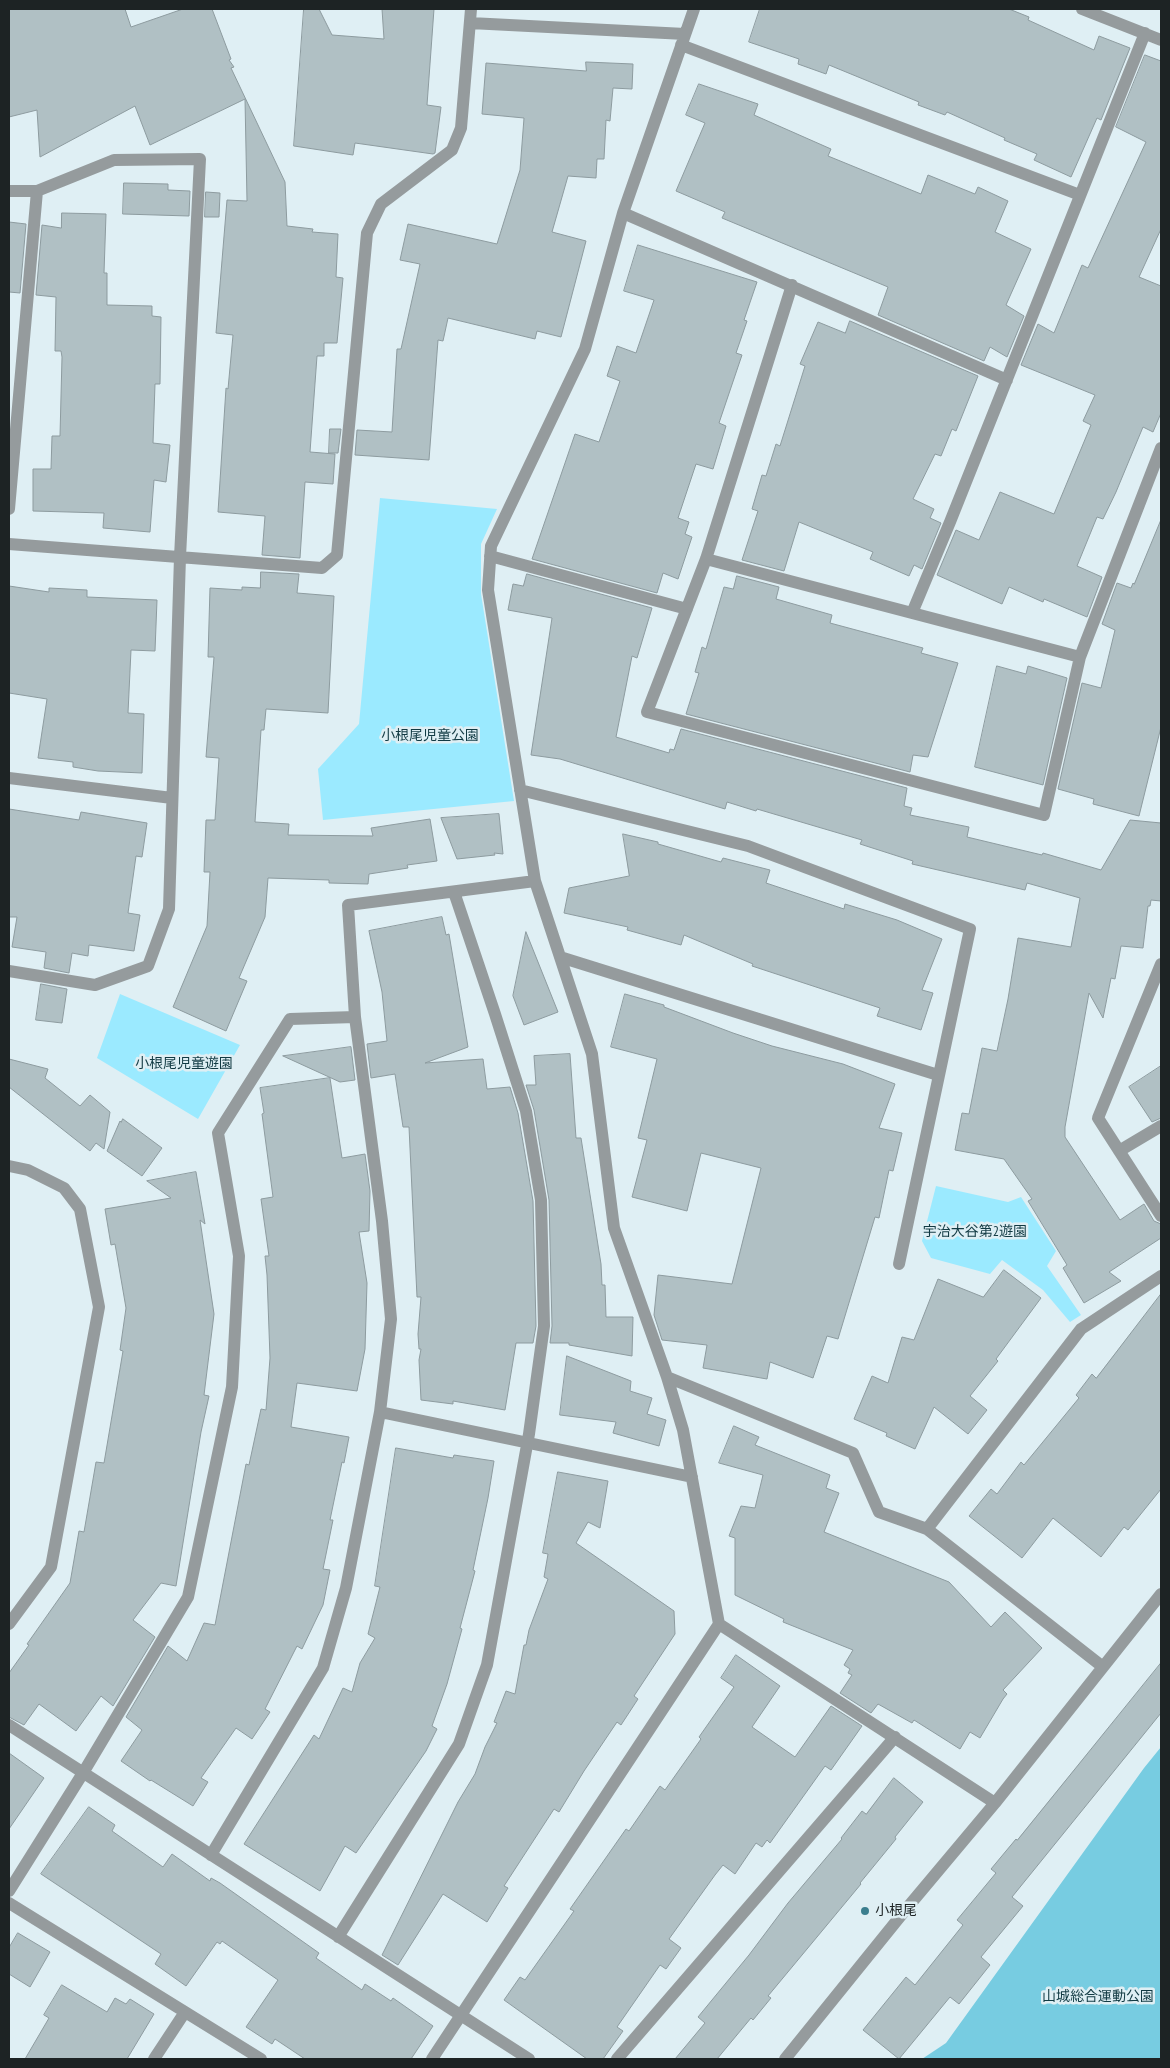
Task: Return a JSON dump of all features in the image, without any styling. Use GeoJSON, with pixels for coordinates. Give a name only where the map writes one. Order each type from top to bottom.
{"type":"FeatureCollection","features":[{"type":"Feature","properties":{"kind":"street"},"geometry":{"type":"LineString","coordinates":[[9,544],[322,568],[337,555],[367,233],[381,204],[452,150],[461,128],[471,9]]}},
{"type":"Feature","properties":{"kind":"street"},"geometry":{"type":"LineString","coordinates":[[432,2059],[719,1624],[683,1430],[667,1377],[614,1228],[592,1054],[535,881],[488,590],[491,546],[585,349],[623,213],[694,9]]}},
{"type":"Feature","properties":{"kind":"street"},"geometry":{"type":"LineString","coordinates":[[1082,9],[1161,40]]}},
{"type":"Feature","properties":{"kind":"street"},"geometry":{"type":"LineString","coordinates":[[470,23],[683,40],[1080,195]]}},
{"type":"Feature","properties":{"kind":"street"},"geometry":{"type":"LineString","coordinates":[[912,613],[1145,33]]}},
{"type":"Feature","properties":{"kind":"street"},"geometry":{"type":"LineString","coordinates":[[9,191],[37,191],[114,160],[200,159],[180,557],[169,908],[148,966],[95,985],[9,971]]}},
{"type":"Feature","properties":{"kind":"street"},"geometry":{"type":"LineString","coordinates":[[9,509],[37,191]]}},
{"type":"Feature","properties":{"kind":"street"},"geometry":{"type":"LineString","coordinates":[[623,213],[1007,380]]}},
{"type":"Feature","properties":{"kind":"street"},"geometry":{"type":"LineString","coordinates":[[792,285],[706,559],[647,712],[1044,815],[1080,657],[1161,448]]}},
{"type":"Feature","properties":{"kind":"street"},"geometry":{"type":"LineString","coordinates":[[490,556],[687,609]]}},
{"type":"Feature","properties":{"kind":"street"},"geometry":{"type":"LineString","coordinates":[[706,559],[1080,657]]}},
{"type":"Feature","properties":{"kind":"street"},"geometry":{"type":"LineString","coordinates":[[9,778],[172,798]]}},
{"type":"Feature","properties":{"kind":"street"},"geometry":{"type":"LineString","coordinates":[[520,790],[748,846],[970,929],[899,1264]]}},
{"type":"Feature","properties":{"kind":"street"},"geometry":{"type":"LineString","coordinates":[[211,1855],[323,1668],[346,1588],[380,1412],[391,1319],[382,1221],[355,1017],[348,905],[535,881]]}},
{"type":"Feature","properties":{"kind":"street"},"geometry":{"type":"LineString","coordinates":[[338,1937],[459,1744],[486,1664],[527,1443],[544,1326],[541,1200],[526,1111],[454,892]]}},
{"type":"Feature","properties":{"kind":"street"},"geometry":{"type":"LineString","coordinates":[[560,957],[938,1075]]}},
{"type":"Feature","properties":{"kind":"street"},"geometry":{"type":"LineString","coordinates":[[1161,964],[1098,1118],[1161,1216]]}},
{"type":"Feature","properties":{"kind":"street"},"geometry":{"type":"LineString","coordinates":[[9,1891],[83,1773],[188,1596],[232,1387],[239,1256],[218,1133],[290,1018],[355,1017]]}},
{"type":"Feature","properties":{"kind":"street"},"geometry":{"type":"LineString","coordinates":[[1120,1151],[1161,1126]]}},
{"type":"Feature","properties":{"kind":"street"},"geometry":{"type":"LineString","coordinates":[[9,1166],[28,1170],[64,1188],[80,1209],[99,1307],[51,1567],[9,1624]]}},
{"type":"Feature","properties":{"kind":"street"},"geometry":{"type":"LineString","coordinates":[[927,1529],[1081,1329],[1161,1276]]}},
{"type":"Feature","properties":{"kind":"street"},"geometry":{"type":"LineString","coordinates":[[667,1377],[853,1453],[879,1512],[927,1529],[1103,1667]]}},
{"type":"Feature","properties":{"kind":"street"},"geometry":{"type":"LineString","coordinates":[[380,1412],[692,1477]]}},
{"type":"Feature","properties":{"kind":"street"},"geometry":{"type":"LineString","coordinates":[[785,2059],[995,1803],[1161,1594]]}},
{"type":"Feature","properties":{"kind":"street"},"geometry":{"type":"LineString","coordinates":[[719,1624],[995,1803]]}},
{"type":"Feature","properties":{"kind":"street"},"geometry":{"type":"LineString","coordinates":[[9,1725],[529,2059]]}},
{"type":"Feature","properties":{"kind":"street"},"geometry":{"type":"LineString","coordinates":[[617,2059],[895,1737]]}},
{"type":"Feature","properties":{"kind":"street"},"geometry":{"type":"LineString","coordinates":[[9,1902],[261,2059]]}},
{"type":"Feature","properties":{"kind":"street"},"geometry":{"type":"LineString","coordinates":[[154,2059],[185,2012]]}},
{"type":"Feature","properties":{"kind":"green space","name":"小根尾児童公園"},"geometry":{"type":"Polygon","coordinates":[[[380,498],[497,509],[481,544],[481,594],[514,801],[323,820],[318,769],[359,724],[380,498]]]}},
{"type":"Feature","properties":{"kind":"green space","name":"小根尾児童遊園"},"geometry":{"type":"Polygon","coordinates":[[[120,994],[240,1045],[198,1119],[97,1058],[120,994]]]}},
{"type":"Feature","properties":{"kind":"green space","name":"宇治大谷第2遊園"},"geometry":{"type":"Polygon","coordinates":[[[936,1186],[1008,1202],[1021,1197],[1056,1251],[1047,1266],[1081,1315],[1070,1322],[1043,1290],[1002,1260],[990,1274],[931,1258],[922,1241],[936,1186]]]}},
{"type":"Feature","properties":{"kind":"green space","name":"山城総合運動公園"},"geometry":{"type":"Polygon","coordinates":[[[1161,1747],[1161,2059],[922,2059],[946,2043],[1161,1747]]]}},
{"type":"Feature","properties":{"kind":"building"},"geometry":{"type":"Polygon","coordinates":[[[9,9],[125,9],[131,27],[183,9],[212,9],[231,59],[229,60],[234,67],[231,68],[285,182],[287,226],[313,229],[312,232],[338,234],[336,277],[343,278],[337,343],[324,343],[324,356],[317,356],[310,452],[335,454],[333,484],[305,482],[300,558],[262,555],[265,516],[218,512],[226,388],[228,389],[233,335],[216,333],[227,200],[247,201],[245,99],[150,145],[135,106],[40,157],[37,110],[9,117],[9,9]]]}},
{"type":"Feature","properties":{"kind":"building"},"geometry":{"type":"Polygon","coordinates":[[[304,9],[319,9],[332,35],[384,39],[382,9],[434,9],[427,105],[441,107],[435,153],[355,143],[353,155],[294,146],[304,9]]]}},
{"type":"Feature","properties":{"kind":"building"},"geometry":{"type":"Polygon","coordinates":[[[760,9],[1009,9],[1029,17],[1028,20],[1094,50],[1099,36],[1130,48],[1101,120],[1097,118],[1071,177],[1034,160],[1037,154],[947,112],[945,115],[918,105],[919,102],[829,65],[826,74],[798,64],[799,59],[749,42],[760,9]]]}},
{"type":"Feature","properties":{"kind":"building"},"geometry":{"type":"Polygon","coordinates":[[[1145,55],[1161,61],[1161,229],[1139,277],[1161,286],[1161,413],[1153,432],[1143,427],[1116,492],[1103,519],[1097,517],[1077,566],[1102,577],[1087,617],[1044,599],[1043,602],[1009,587],[1002,604],[937,575],[956,530],[979,540],[1000,492],[1054,514],[1091,425],[1083,421],[1095,395],[1021,365],[1038,324],[1054,333],[1082,265],[1088,268],[1146,142],[1116,127],[1145,55]]]}},
{"type":"Feature","properties":{"kind":"building"},"geometry":{"type":"Polygon","coordinates":[[[586,62],[633,64],[632,89],[613,88],[610,121],[606,120],[604,159],[597,159],[596,178],[568,176],[552,232],[586,241],[561,337],[537,331],[535,339],[448,318],[443,341],[438,340],[429,460],[355,455],[357,430],[392,432],[397,349],[401,349],[420,264],[400,260],[408,224],[497,244],[520,170],[524,118],[482,114],[486,63],[586,71],[586,62]]]}},
{"type":"Feature","properties":{"kind":"building"},"geometry":{"type":"Polygon","coordinates":[[[699,84],[758,104],[754,115],[831,149],[828,156],[921,194],[928,175],[975,194],[978,187],[1008,201],[995,232],[1031,249],[1006,305],[1024,316],[1007,357],[990,347],[984,361],[878,315],[888,287],[722,218],[725,212],[676,191],[705,123],[686,115],[699,84]]]}},
{"type":"Feature","properties":{"kind":"building"},"geometry":{"type":"Polygon","coordinates":[[[124,183],[168,184],[168,190],[190,191],[189,216],[123,214],[124,183]]]}},
{"type":"Feature","properties":{"kind":"building"},"geometry":{"type":"Polygon","coordinates":[[[206,192],[220,193],[219,217],[205,217],[206,192]]]}},
{"type":"Feature","properties":{"kind":"building"},"geometry":{"type":"Polygon","coordinates":[[[62,213],[106,214],[104,273],[107,273],[107,305],[152,306],[152,316],[161,317],[160,384],[155,384],[153,443],[170,445],[166,482],[154,480],[150,532],[103,528],[104,513],[33,511],[33,469],[51,469],[52,436],[60,436],[62,357],[61,351],[55,351],[56,297],[36,295],[42,225],[61,228],[62,213]]]}},
{"type":"Feature","properties":{"kind":"building"},"geometry":{"type":"Polygon","coordinates":[[[9,222],[26,224],[20,293],[9,292],[9,222]]]}},
{"type":"Feature","properties":{"kind":"building"},"geometry":{"type":"Polygon","coordinates":[[[638,245],[757,282],[744,320],[747,321],[736,353],[742,355],[719,423],[726,426],[713,469],[696,464],[678,518],[689,522],[685,534],[692,537],[678,579],[663,573],[657,593],[532,559],[575,434],[599,442],[620,381],[607,376],[617,346],[636,353],[654,300],[624,291],[638,245]]]}},
{"type":"Feature","properties":{"kind":"building"},"geometry":{"type":"Polygon","coordinates":[[[850,321],[978,376],[956,431],[952,429],[941,456],[935,454],[913,499],[934,509],[930,518],[941,523],[922,569],[914,565],[909,576],[870,559],[873,552],[799,522],[784,571],[742,560],[758,511],[752,509],[762,475],[766,476],[776,444],[780,446],[805,366],[800,364],[818,322],[845,333],[850,321]]]}},
{"type":"Feature","properties":{"kind":"building"},"geometry":{"type":"Polygon","coordinates":[[[330,429],[341,429],[338,453],[329,453],[330,429]]]}},
{"type":"Feature","properties":{"kind":"building"},"geometry":{"type":"Polygon","coordinates":[[[1161,520],[1161,727],[1139,816],[1093,804],[1094,799],[1058,789],[1082,683],[1101,688],[1115,630],[1102,624],[1117,583],[1131,588],[1134,584],[1161,520]]]}},
{"type":"Feature","properties":{"kind":"building"},"geometry":{"type":"Polygon","coordinates":[[[261,572],[299,574],[297,593],[334,596],[328,713],[266,709],[264,730],[261,730],[255,822],[289,824],[288,835],[373,836],[371,828],[430,819],[437,861],[407,865],[408,868],[369,874],[368,884],[329,883],[329,880],[268,878],[265,917],[239,978],[247,981],[226,1031],[173,1007],[207,926],[210,872],[204,872],[206,820],[215,820],[219,758],[206,757],[214,657],[208,657],[210,588],[242,590],[242,587],[260,588],[261,572]]]}},
{"type":"Feature","properties":{"kind":"building"},"geometry":{"type":"Polygon","coordinates":[[[527,574],[652,608],[637,658],[632,656],[616,737],[669,753],[670,749],[674,750],[681,729],[907,788],[904,806],[912,808],[910,815],[969,827],[967,837],[1042,855],[1043,853],[1101,870],[1130,820],[1161,823],[1161,901],[1151,900],[1150,906],[1148,906],[1143,948],[1121,946],[1115,979],[1111,978],[1103,1018],[1089,993],[1065,1127],[1065,1137],[1120,1220],[1144,1204],[1154,1221],[1161,1224],[1161,1238],[1109,1272],[1121,1281],[1084,1303],[1063,1268],[1067,1265],[1028,1201],[1032,1199],[1004,1159],[955,1150],[962,1113],[969,1114],[982,1048],[997,1051],[1018,938],[1071,947],[1080,898],[1027,883],[1025,890],[912,864],[913,861],[860,844],[862,840],[757,809],[756,811],[727,802],[725,809],[560,759],[531,755],[552,618],[508,610],[513,584],[523,586],[527,574]]]}},
{"type":"Feature","properties":{"kind":"building"},"geometry":{"type":"Polygon","coordinates":[[[737,576],[779,587],[776,599],[832,615],[830,623],[923,648],[921,653],[958,663],[928,757],[913,755],[910,772],[686,714],[699,673],[695,672],[702,647],[706,649],[724,587],[733,589],[737,576]]]}},
{"type":"Feature","properties":{"kind":"building"},"geometry":{"type":"Polygon","coordinates":[[[9,586],[49,592],[49,588],[87,590],[87,597],[157,600],[155,651],[131,650],[128,713],[144,714],[142,773],[98,771],[73,767],[73,762],[38,758],[47,699],[9,693],[9,586]]]}},
{"type":"Feature","properties":{"kind":"building"},"geometry":{"type":"Polygon","coordinates":[[[997,666],[1026,674],[1028,666],[1067,678],[1043,785],[975,767],[997,666]]]}},
{"type":"Feature","properties":{"kind":"building"},"geometry":{"type":"Polygon","coordinates":[[[9,809],[79,820],[81,812],[147,823],[142,857],[136,856],[128,913],[140,915],[134,951],[89,945],[88,956],[72,953],[69,973],[44,968],[46,952],[12,947],[17,917],[9,917],[9,809]]]}},
{"type":"Feature","properties":{"kind":"building"},"geometry":{"type":"Polygon","coordinates":[[[499,814],[503,854],[494,853],[495,855],[457,859],[441,818],[499,814]]]}},
{"type":"Feature","properties":{"kind":"building"},"geometry":{"type":"Polygon","coordinates":[[[623,834],[658,842],[658,844],[721,862],[723,858],[770,870],[766,883],[844,909],[845,904],[897,920],[942,939],[922,990],[933,993],[921,1030],[877,1016],[880,1008],[752,966],[753,964],[684,935],[681,945],[627,930],[628,927],[564,913],[569,888],[629,876],[623,834]]]}},
{"type":"Feature","properties":{"kind":"building"},"geometry":{"type":"Polygon","coordinates":[[[442,917],[446,935],[449,934],[468,1047],[425,1063],[483,1059],[487,1089],[510,1087],[518,1113],[533,1201],[536,1326],[533,1343],[516,1343],[505,1410],[453,1401],[453,1404],[421,1400],[419,1360],[421,1349],[419,1349],[418,1334],[421,1297],[417,1297],[409,1127],[403,1127],[395,1074],[371,1078],[367,1044],[387,1041],[382,992],[369,931],[442,917]]]}},
{"type":"Feature","properties":{"kind":"building"},"geometry":{"type":"Polygon","coordinates":[[[526,932],[558,1012],[524,1025],[513,996],[526,932]]]}},
{"type":"Feature","properties":{"kind":"building"},"geometry":{"type":"Polygon","coordinates":[[[41,984],[67,989],[62,1023],[36,1020],[41,984]]]}},
{"type":"Feature","properties":{"kind":"building"},"geometry":{"type":"Polygon","coordinates":[[[625,994],[664,1005],[664,1007],[772,1046],[843,1064],[895,1084],[879,1128],[902,1133],[893,1171],[889,1170],[879,1218],[875,1217],[838,1339],[827,1336],[813,1378],[770,1362],[767,1379],[703,1368],[707,1345],[662,1340],[654,1315],[658,1275],[732,1284],[761,1168],[701,1153],[687,1211],[632,1197],[647,1140],[638,1138],[657,1059],[611,1047],[625,994]]]}},
{"type":"Feature","properties":{"kind":"building"},"geometry":{"type":"Polygon","coordinates":[[[351,1047],[355,1080],[340,1082],[283,1056],[351,1047]]]}},
{"type":"Feature","properties":{"kind":"building"},"geometry":{"type":"Polygon","coordinates":[[[570,1054],[576,1138],[581,1138],[601,1264],[602,1285],[605,1285],[606,1317],[633,1317],[632,1356],[569,1345],[569,1343],[550,1343],[552,1326],[549,1200],[534,1110],[526,1085],[536,1085],[534,1056],[570,1054]]]}},
{"type":"Feature","properties":{"kind":"building"},"geometry":{"type":"Polygon","coordinates":[[[9,1059],[48,1069],[45,1078],[80,1106],[90,1095],[110,1112],[104,1149],[96,1143],[90,1151],[9,1087],[9,1059]]]}},
{"type":"Feature","properties":{"kind":"building"},"geometry":{"type":"Polygon","coordinates":[[[1161,1066],[1161,1118],[1152,1122],[1129,1087],[1161,1066]]]}},
{"type":"Feature","properties":{"kind":"building"},"geometry":{"type":"Polygon","coordinates":[[[330,1078],[342,1158],[365,1154],[370,1191],[369,1231],[359,1232],[367,1283],[365,1349],[357,1391],[297,1383],[291,1427],[349,1437],[330,1520],[333,1520],[323,1569],[330,1570],[323,1605],[302,1649],[297,1646],[265,1709],[270,1712],[252,1739],[236,1728],[201,1778],[208,1782],[193,1806],[150,1781],[121,1761],[142,1730],[126,1717],[168,1646],[187,1661],[204,1623],[215,1625],[246,1464],[249,1465],[261,1409],[266,1410],[270,1358],[265,1256],[269,1256],[261,1199],[273,1197],[260,1088],[330,1078]]]}},
{"type":"Feature","properties":{"kind":"building"},"geometry":{"type":"Polygon","coordinates":[[[123,1119],[162,1148],[142,1176],[107,1151],[120,1121],[123,1119]]]}},
{"type":"Feature","properties":{"kind":"building"},"geometry":{"type":"Polygon","coordinates":[[[196,1172],[205,1224],[200,1220],[214,1314],[204,1395],[209,1396],[201,1432],[176,1586],[161,1583],[133,1620],[155,1637],[113,1706],[101,1696],[76,1731],[39,1704],[24,1725],[9,1717],[9,1673],[70,1583],[79,1531],[84,1532],[96,1462],[104,1463],[123,1351],[120,1350],[126,1308],[115,1244],[111,1245],[105,1209],[171,1198],[147,1181],[196,1172]]]}},
{"type":"Feature","properties":{"kind":"building"},"geometry":{"type":"Polygon","coordinates":[[[1004,1270],[1041,1298],[996,1359],[998,1361],[970,1396],[987,1410],[968,1434],[934,1407],[915,1449],[886,1436],[887,1433],[854,1419],[872,1376],[888,1383],[902,1337],[914,1340],[938,1279],[983,1297],[1004,1270]]]}},
{"type":"Feature","properties":{"kind":"building"},"geometry":{"type":"Polygon","coordinates":[[[1161,1294],[1161,1489],[1128,1530],[1124,1527],[1101,1557],[1053,1518],[1022,1558],[969,1516],[991,1489],[997,1494],[1021,1462],[1024,1465],[1079,1398],[1076,1395],[1092,1374],[1096,1378],[1161,1294]]]}},
{"type":"Feature","properties":{"kind":"building"},"geometry":{"type":"Polygon","coordinates":[[[567,1356],[631,1381],[630,1391],[652,1398],[647,1414],[666,1420],[659,1446],[613,1433],[616,1422],[560,1415],[567,1356]]]}},
{"type":"Feature","properties":{"kind":"building"},"geometry":{"type":"Polygon","coordinates":[[[734,1426],[759,1437],[755,1445],[830,1475],[826,1488],[839,1493],[824,1532],[949,1582],[991,1627],[1005,1612],[1042,1648],[1003,1690],[1007,1694],[980,1738],[970,1732],[960,1749],[914,1720],[912,1723],[878,1704],[871,1713],[840,1693],[852,1675],[848,1673],[850,1669],[844,1665],[853,1650],[783,1622],[784,1619],[735,1595],[735,1538],[729,1536],[741,1506],[755,1508],[763,1475],[719,1463],[734,1426]]]}},
{"type":"Feature","properties":{"kind":"building"},"geometry":{"type":"Polygon","coordinates":[[[396,1448],[453,1458],[454,1455],[494,1461],[488,1498],[473,1570],[475,1571],[460,1628],[462,1629],[447,1684],[432,1726],[437,1729],[426,1751],[356,1853],[345,1846],[320,1891],[244,1844],[314,1735],[319,1739],[343,1688],[352,1692],[360,1663],[375,1638],[368,1634],[380,1587],[375,1586],[396,1448]]]}},
{"type":"Feature","properties":{"kind":"building"},"geometry":{"type":"Polygon","coordinates":[[[558,1472],[608,1481],[600,1528],[588,1522],[576,1543],[674,1611],[675,1634],[634,1696],[638,1699],[621,1725],[617,1722],[559,1812],[554,1809],[504,1886],[508,1888],[487,1922],[443,1894],[398,1965],[382,1955],[458,1802],[475,1774],[485,1747],[497,1723],[494,1722],[506,1691],[515,1694],[524,1645],[526,1645],[529,1630],[548,1579],[544,1577],[548,1554],[543,1553],[558,1472]]]}},
{"type":"Feature","properties":{"kind":"building"},"geometry":{"type":"Polygon","coordinates":[[[736,1655],[780,1686],[752,1727],[795,1757],[831,1706],[862,1726],[831,1770],[825,1766],[770,1843],[767,1840],[762,1847],[756,1843],[735,1874],[723,1865],[669,1939],[681,1948],[666,1969],[660,1965],[617,2027],[623,2031],[603,2059],[587,2059],[504,2000],[520,1977],[525,1980],[574,1911],[570,1909],[626,1829],[629,1831],[660,1786],[665,1790],[701,1739],[699,1737],[734,1687],[721,1678],[736,1655]]]}},
{"type":"Feature","properties":{"kind":"building"},"geometry":{"type":"Polygon","coordinates":[[[1161,1663],[1161,1713],[1012,1897],[1023,1906],[981,1957],[990,1965],[959,2004],[950,1997],[899,2059],[863,2030],[906,1977],[915,1985],[963,1925],[957,1920],[996,1873],[991,1869],[1017,1840],[1161,1663]]]}},
{"type":"Feature","properties":{"kind":"building"},"geometry":{"type":"Polygon","coordinates":[[[9,1753],[44,1778],[9,1829],[9,1753]]]}},
{"type":"Feature","properties":{"kind":"building"},"geometry":{"type":"Polygon","coordinates":[[[894,1778],[923,1802],[861,1884],[768,1996],[771,1998],[753,2020],[751,2018],[717,2059],[675,2059],[705,2023],[698,2017],[749,1955],[788,1903],[842,1839],[862,1811],[866,1814],[894,1778]]]}},
{"type":"Feature","properties":{"kind":"building"},"geometry":{"type":"Polygon","coordinates":[[[89,1807],[115,1825],[112,1831],[163,1867],[172,1854],[210,1881],[211,1878],[220,1883],[319,1953],[316,1958],[362,1990],[365,1984],[391,2001],[393,1998],[433,2026],[411,2059],[305,2059],[275,2039],[272,2044],[246,2027],[278,1980],[222,1941],[220,1944],[217,1942],[186,1986],[155,1964],[161,1954],[41,1874],[89,1807]]]}},
{"type":"Feature","properties":{"kind":"building"},"geometry":{"type":"Polygon","coordinates":[[[18,1933],[50,1952],[30,1987],[9,1974],[9,1948],[18,1933]]]}},
{"type":"Feature","properties":{"kind":"building"},"geometry":{"type":"Polygon","coordinates":[[[62,1985],[107,2012],[115,1998],[126,2004],[130,1999],[154,2014],[127,2059],[25,2059],[49,2018],[44,2015],[62,1985]]]}},
{"type":"Feature","properties":{"kind":"place","name":"小根尾"},"geometry":{"type":"Point","coordinates":[865,1911]}}]}
